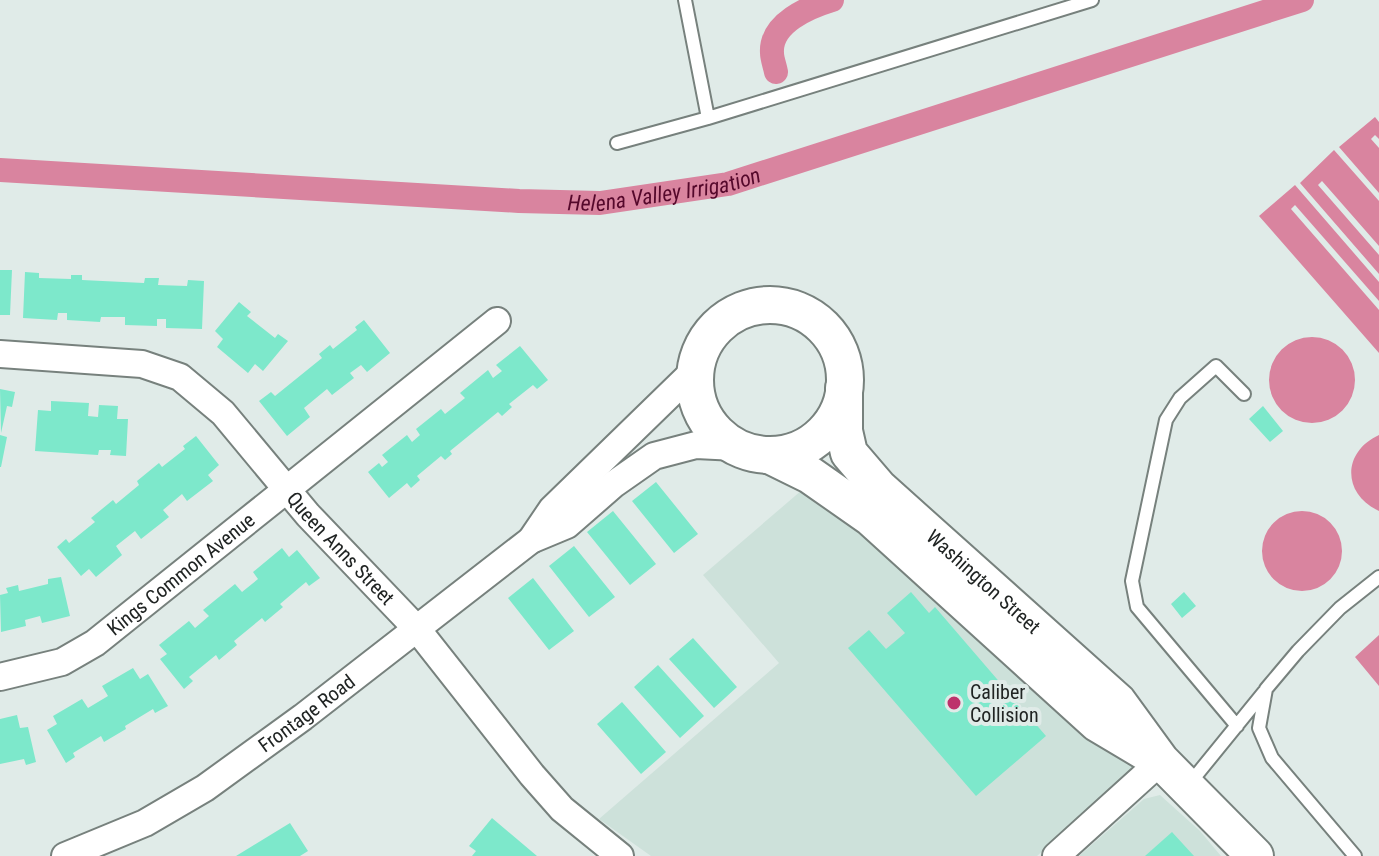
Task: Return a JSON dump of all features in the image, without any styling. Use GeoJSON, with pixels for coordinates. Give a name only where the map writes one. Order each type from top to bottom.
{"type":"FeatureCollection","features":[{"type":"Feature","properties":{"kind":"street"},"geometry":{"type":"LineString","coordinates":[[756,306],[779,306],[802,312],[821,325],[835,343],[844,365],[844,388],[836,414],[820,436],[796,450],[753,451],[717,434],[703,415],[696,393],[695,370],[702,348],[715,329],[734,314],[756,306]]}},
{"type":"Feature","properties":{"kind":"street","name":"Kings Common Avenue"},"geometry":{"type":"LineString","coordinates":[[0,677],[62,662],[95,643],[497,321]]}},
{"type":"Feature","properties":{"kind":"street","name":"Queen Anns Street"},"geometry":{"type":"LineString","coordinates":[[0,354],[142,364],[180,377],[223,413],[286,489],[417,629],[562,809],[620,856]]}},
{"type":"Feature","properties":{"kind":"street","name":"Frontage Road"},"geometry":{"type":"LineString","coordinates":[[531,540],[552,509],[695,370]]}},
{"type":"Feature","properties":{"kind":"street","name":"Washington Street"},"geometry":{"type":"LineString","coordinates":[[844,388],[844,431],[849,453],[879,488],[1118,702],[1161,761],[1255,856]]}},
{"type":"Feature","properties":{"kind":"street","name":"Frontage Road"},"geometry":{"type":"LineString","coordinates":[[65,856],[145,823],[205,788],[303,717],[531,540],[567,525],[614,484],[654,456],[696,445],[753,451]]}},
{"type":"Feature","properties":{"kind":"street","name":"Washington Street"},"geometry":{"type":"LineString","coordinates":[[753,451],[810,475],[870,517],[1097,723],[1161,761]]}},
{"type":"Feature","properties":{"kind":"street"},"geometry":{"type":"LineString","coordinates":[[1056,856],[1161,761]]}},
{"type":"Feature","properties":{"kind":"lane"},"geometry":{"type":"LineString","coordinates":[[685,0],[708,118]]}},
{"type":"Feature","properties":{"kind":"lane"},"geometry":{"type":"LineString","coordinates":[[617,143],[1092,0]]}},
{"type":"Feature","properties":{"kind":"lane"},"geometry":{"type":"LineString","coordinates":[[1237,726],[1137,607],[1132,581],[1166,420],[1180,398],[1216,366],[1244,394]]}},
{"type":"Feature","properties":{"kind":"lane"},"geometry":{"type":"LineString","coordinates":[[1187,787],[1298,651],[1340,608],[1379,577]]}},
{"type":"Feature","properties":{"kind":"lane"},"geometry":{"type":"LineString","coordinates":[[1266,689],[1259,728],[1272,758],[1355,856]]}},
{"type":"Feature","properties":{"kind":"shaded area"},"geometry":{"type":"Polygon","coordinates":[[[1375,117],[1379,122],[1379,139],[1375,135],[1371,139],[1379,148],[1379,193],[1339,147],[1375,117]]]}},
{"type":"Feature","properties":{"kind":"shaded area"},"geometry":{"type":"Polygon","coordinates":[[[1334,150],[1379,201],[1379,246],[1322,181],[1318,185],[1379,255],[1379,274],[1300,183],[1334,150]]]}},
{"type":"Feature","properties":{"kind":"shaded area"},"geometry":{"type":"Polygon","coordinates":[[[1295,185],[1379,282],[1379,301],[1295,205],[1291,209],[1379,310],[1379,353],[1259,216],[1295,185]]]}},
{"type":"Feature","properties":{"kind":"shaded area"},"geometry":{"type":"Polygon","coordinates":[[[1312,337],[1329,340],[1343,349],[1352,363],[1355,380],[1352,397],[1343,411],[1329,420],[1312,423],[1295,420],[1281,411],[1272,397],[1269,380],[1272,363],[1281,349],[1295,340],[1312,337]]]}},
{"type":"Feature","properties":{"kind":"shaded area"},"geometry":{"type":"Polygon","coordinates":[[[1379,435],[1379,511],[1358,494],[1351,473],[1358,452],[1379,435]]]}},
{"type":"Feature","properties":{"kind":"shaded area"},"geometry":{"type":"Polygon","coordinates":[[[809,484],[1137,766],[1037,856],[651,856],[599,819],[779,663],[703,575],[809,484]]]}},
{"type":"Feature","properties":{"kind":"shaded area"},"geometry":{"type":"Polygon","coordinates":[[[1302,511],[1317,514],[1330,523],[1339,536],[1342,551],[1339,566],[1330,579],[1317,588],[1302,591],[1287,588],[1274,579],[1265,566],[1262,551],[1265,536],[1274,523],[1287,514],[1302,511]]]}},
{"type":"Feature","properties":{"kind":"shaded area"},"geometry":{"type":"Polygon","coordinates":[[[1379,635],[1379,686],[1355,657],[1379,635]]]}},
{"type":"Feature","properties":{"kind":"shaded area"},"geometry":{"type":"Polygon","coordinates":[[[1160,795],[1200,831],[1221,856],[1079,856],[1144,799],[1160,795]]]}},
{"type":"Feature","properties":{"kind":"building"},"geometry":{"type":"Polygon","coordinates":[[[0,270],[12,270],[10,315],[0,315],[0,270]]]}},
{"type":"Feature","properties":{"kind":"building"},"geometry":{"type":"Polygon","coordinates":[[[25,272],[39,273],[39,278],[71,279],[71,275],[82,275],[82,280],[144,283],[145,278],[159,278],[158,285],[187,286],[188,280],[204,281],[202,329],[166,328],[166,319],[157,319],[157,326],[125,325],[125,317],[101,317],[100,322],[67,320],[67,313],[58,313],[57,320],[23,318],[25,272]]]}},
{"type":"Feature","properties":{"kind":"building"},"geometry":{"type":"Polygon","coordinates":[[[239,302],[251,312],[247,316],[275,338],[278,334],[288,341],[263,371],[255,364],[248,373],[217,347],[223,339],[215,331],[239,302]]]}},
{"type":"Feature","properties":{"kind":"building"},"geometry":{"type":"Polygon","coordinates":[[[364,320],[390,353],[367,372],[361,365],[350,373],[354,378],[332,395],[327,389],[304,408],[310,417],[287,436],[259,401],[271,392],[275,396],[322,358],[319,354],[330,345],[333,349],[357,330],[355,327],[364,320]]]}},
{"type":"Feature","properties":{"kind":"building"},"geometry":{"type":"Polygon","coordinates":[[[520,346],[548,380],[537,389],[533,385],[509,404],[512,407],[502,416],[498,412],[450,451],[452,454],[445,460],[441,456],[417,476],[420,480],[411,488],[407,483],[389,498],[368,472],[379,463],[382,467],[388,462],[382,455],[407,435],[412,442],[420,435],[416,429],[441,409],[445,414],[465,398],[460,393],[488,370],[493,378],[502,371],[496,365],[520,346]]]}},
{"type":"Feature","properties":{"kind":"building"},"geometry":{"type":"Polygon","coordinates":[[[0,389],[15,392],[12,407],[7,406],[1,433],[0,389]]]}},
{"type":"Feature","properties":{"kind":"building"},"geometry":{"type":"Polygon","coordinates":[[[51,401],[89,403],[88,416],[98,417],[99,405],[118,406],[117,419],[128,419],[126,456],[110,455],[111,450],[99,450],[98,455],[35,451],[38,410],[51,411],[51,401]]]}},
{"type":"Feature","properties":{"kind":"building"},"geometry":{"type":"Polygon","coordinates":[[[1263,406],[1283,431],[1270,442],[1249,419],[1263,406]]]}},
{"type":"Feature","properties":{"kind":"building"},"geometry":{"type":"Polygon","coordinates":[[[0,435],[7,437],[1,467],[0,467],[0,435]]]}},
{"type":"Feature","properties":{"kind":"building"},"geometry":{"type":"Polygon","coordinates":[[[196,436],[219,465],[208,475],[213,481],[187,501],[182,494],[163,510],[169,517],[141,539],[135,531],[116,546],[122,555],[96,577],[89,569],[81,576],[57,547],[66,539],[69,543],[95,522],[91,518],[113,500],[116,504],[139,485],[137,481],[159,463],[162,467],[196,436]]]}},
{"type":"Feature","properties":{"kind":"building"},"geometry":{"type":"Polygon","coordinates":[[[656,482],[698,534],[674,553],[632,501],[656,482]]]}},
{"type":"Feature","properties":{"kind":"building"},"geometry":{"type":"Polygon","coordinates":[[[613,511],[656,564],[630,585],[587,532],[613,511]]]}},
{"type":"Feature","properties":{"kind":"building"},"geometry":{"type":"Polygon","coordinates":[[[574,546],[615,597],[589,617],[549,566],[574,546]]]}},
{"type":"Feature","properties":{"kind":"building"},"geometry":{"type":"Polygon","coordinates":[[[282,548],[289,557],[297,550],[320,578],[309,586],[306,582],[280,604],[283,607],[265,622],[262,618],[234,641],[237,645],[219,660],[216,655],[189,677],[193,681],[184,689],[160,659],[167,654],[159,645],[189,621],[195,628],[209,616],[203,610],[235,584],[242,592],[258,579],[253,572],[282,548]]]}},
{"type":"Feature","properties":{"kind":"building"},"geometry":{"type":"Polygon","coordinates":[[[61,577],[70,616],[42,623],[40,616],[25,620],[26,626],[1,632],[0,595],[8,593],[6,588],[18,585],[19,591],[48,584],[48,579],[61,577]]]}},
{"type":"Feature","properties":{"kind":"building"},"geometry":{"type":"Polygon","coordinates":[[[533,578],[574,631],[549,650],[508,598],[533,578]]]}},
{"type":"Feature","properties":{"kind":"building"},"geometry":{"type":"Polygon","coordinates":[[[911,592],[929,613],[935,607],[1046,736],[976,796],[848,648],[869,630],[886,649],[905,633],[887,613],[911,592]]]}},
{"type":"Feature","properties":{"kind":"building"},"geometry":{"type":"Polygon","coordinates":[[[1184,592],[1196,606],[1182,618],[1171,604],[1184,592]]]}},
{"type":"Feature","properties":{"kind":"building"},"geometry":{"type":"Polygon","coordinates":[[[693,638],[737,687],[714,708],[669,659],[693,638]]]}},
{"type":"Feature","properties":{"kind":"building"},"geometry":{"type":"Polygon","coordinates":[[[658,665],[704,716],[680,738],[634,687],[658,665]]]}},
{"type":"Feature","properties":{"kind":"building"},"geometry":{"type":"Polygon","coordinates":[[[133,668],[140,679],[148,674],[168,706],[155,713],[153,709],[104,742],[101,736],[73,753],[75,757],[66,763],[47,730],[57,724],[53,716],[82,699],[88,708],[108,696],[102,686],[133,668]]]}},
{"type":"Feature","properties":{"kind":"building"},"geometry":{"type":"Polygon","coordinates":[[[622,702],[666,752],[641,774],[597,724],[622,702]]]}},
{"type":"Feature","properties":{"kind":"building"},"geometry":{"type":"Polygon","coordinates":[[[17,715],[20,728],[28,727],[36,762],[26,765],[24,759],[0,764],[0,719],[17,715]]]}},
{"type":"Feature","properties":{"kind":"building"},"geometry":{"type":"Polygon","coordinates":[[[492,818],[537,856],[472,856],[476,851],[469,846],[492,818]]]}},
{"type":"Feature","properties":{"kind":"building"},"geometry":{"type":"Polygon","coordinates":[[[290,823],[308,851],[300,856],[236,856],[290,823]]]}},
{"type":"Feature","properties":{"kind":"building"},"geometry":{"type":"Polygon","coordinates":[[[1172,832],[1194,856],[1145,856],[1172,832]]]}},
{"type":"Feature","properties":{"kind":"waterway","name":"Helena Valley Irrigation"},"geometry":{"type":"LineString","coordinates":[[776,72],[772,53],[777,33],[802,12],[832,0]]}},
{"type":"Feature","properties":{"kind":"waterway","name":"Helena Valley Irrigation"},"geometry":{"type":"LineString","coordinates":[[0,170],[519,201],[600,203],[728,184],[1302,0]]}},
{"type":"Feature","properties":{"kind":"place","name":"Caliber Collision"},"geometry":{"type":"Point","coordinates":[954,703]}}]}
